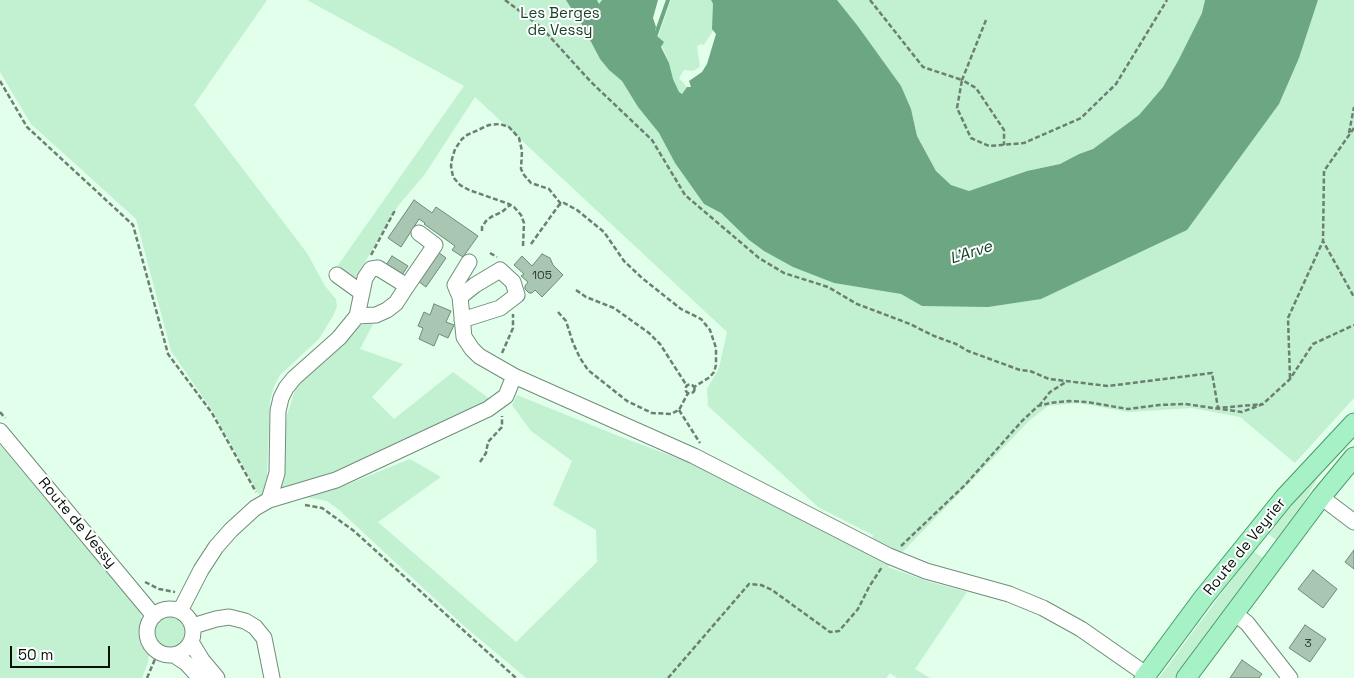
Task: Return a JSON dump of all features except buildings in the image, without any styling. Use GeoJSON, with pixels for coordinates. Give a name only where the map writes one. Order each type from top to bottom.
{"type":"FeatureCollection","features":[{"type":"Feature","properties":{"kind":"main road","name":"Route de Veyrier"},"geometry":{"type":"LineString","coordinates":[[1145,676],[1250,538],[1284,498],[1354,423]]}},
{"type":"Feature","properties":{"kind":"main road","name":"Route de Veyrier"},"geometry":{"type":"LineString","coordinates":[[1186,678],[1321,497],[1354,457]]}},
{"type":"Feature","properties":{"kind":"main road"},"geometry":{"type":"LineString","coordinates":[[1250,538],[1271,548],[1277,556]]}},
{"type":"Feature","properties":{"kind":"street"},"geometry":{"type":"LineString","coordinates":[[357,316],[376,315],[396,303],[435,245],[419,233]]}},
{"type":"Feature","properties":{"kind":"street"},"geometry":{"type":"LineString","coordinates":[[470,262],[455,285],[460,297],[464,337],[479,356],[495,366],[694,456],[889,556],[926,571],[1009,594],[1044,608],[1081,629],[1145,676]]}},
{"type":"Feature","properties":{"kind":"street"},"geometry":{"type":"LineString","coordinates":[[266,502],[277,473],[277,416],[283,393],[294,378],[339,338],[357,316],[367,274],[371,268],[376,267],[407,286]]}},
{"type":"Feature","properties":{"kind":"street"},"geometry":{"type":"LineString","coordinates":[[460,297],[475,285],[500,270],[513,282],[517,296],[500,308],[462,320]]}},
{"type":"Feature","properties":{"kind":"street"},"geometry":{"type":"LineString","coordinates":[[337,276],[362,293]]}},
{"type":"Feature","properties":{"kind":"street"},"geometry":{"type":"LineString","coordinates":[[180,611],[201,570],[216,547],[248,514],[266,502],[336,480],[499,403],[508,393],[514,376]]}},
{"type":"Feature","properties":{"kind":"street","name":"Route de Vessy"},"geometry":{"type":"LineString","coordinates":[[0,431],[154,616]]}},
{"type":"Feature","properties":{"kind":"street"},"geometry":{"type":"LineString","coordinates":[[1321,497],[1354,522]]}},
{"type":"Feature","properties":{"kind":"street"},"geometry":{"type":"LineString","coordinates":[[164,610],[180,611],[186,615],[193,626],[194,631],[191,642],[181,652],[174,655],[158,652],[150,643],[147,632],[150,620],[164,610]]}},
{"type":"Feature","properties":{"kind":"street"},"geometry":{"type":"LineString","coordinates":[[1234,613],[1247,624],[1290,678]]}},
{"type":"Feature","properties":{"kind":"street"},"geometry":{"type":"LineString","coordinates":[[193,626],[229,617],[245,621],[255,627],[264,638],[272,678]]}},
{"type":"Feature","properties":{"kind":"street"},"geometry":{"type":"LineString","coordinates":[[191,642],[202,660],[217,678]]}},
{"type":"Feature","properties":{"kind":"street"},"geometry":{"type":"LineString","coordinates":[[174,655],[186,663],[200,678]]}},
{"type":"Feature","properties":{"kind":"path"},"geometry":{"type":"LineString","coordinates":[[505,0],[541,28],[591,82],[652,140],[685,195],[759,258],[784,273],[828,288],[857,304],[910,324],[968,351],[1049,379],[1108,386],[1212,373],[1218,408],[1263,404]]}},
{"type":"Feature","properties":{"kind":"path"},"geometry":{"type":"LineString","coordinates":[[870,0],[923,67],[962,80],[976,88],[1004,130],[1004,145]]}},
{"type":"Feature","properties":{"kind":"path"},"geometry":{"type":"LineString","coordinates":[[986,20],[962,80],[958,108],[971,138],[989,146],[1024,143],[1081,118],[1116,84],[1167,0]]}},
{"type":"Feature","properties":{"kind":"path"},"geometry":{"type":"LineString","coordinates":[[0,81],[27,127],[133,226],[168,354],[212,413],[266,502]]}},
{"type":"Feature","properties":{"kind":"path"},"geometry":{"type":"LineString","coordinates":[[1349,135],[1354,107]]}},
{"type":"Feature","properties":{"kind":"path"},"geometry":{"type":"LineString","coordinates":[[523,246],[523,219],[517,210],[510,204],[469,190],[456,180],[452,171],[452,159],[459,143],[467,134],[488,125],[496,124],[504,125],[516,133],[522,151],[521,169],[524,175],[531,183],[549,189],[561,204]]}},
{"type":"Feature","properties":{"kind":"path"},"geometry":{"type":"LineString","coordinates":[[1290,379],[1288,318],[1322,241],[1324,171],[1354,128]]}},
{"type":"Feature","properties":{"kind":"path"},"geometry":{"type":"LineString","coordinates":[[558,312],[566,321],[573,343],[584,365],[602,383],[627,401],[652,413],[671,414],[679,410],[688,393],[693,392],[694,387],[710,378],[714,372],[716,365],[714,341],[701,319],[681,309],[656,291],[624,261],[604,232],[578,210],[565,203],[561,204]]}},
{"type":"Feature","properties":{"kind":"path"},"geometry":{"type":"LineString","coordinates":[[482,231],[486,221],[502,212],[510,204]]}},
{"type":"Feature","properties":{"kind":"path"},"geometry":{"type":"LineString","coordinates":[[531,244],[561,204]]}},
{"type":"Feature","properties":{"kind":"path"},"geometry":{"type":"LineString","coordinates":[[376,267],[371,254],[394,212],[397,214]]}},
{"type":"Feature","properties":{"kind":"path"},"geometry":{"type":"LineString","coordinates":[[1322,241],[1354,296]]}},
{"type":"Feature","properties":{"kind":"path"},"geometry":{"type":"LineString","coordinates":[[576,290],[586,297],[614,308],[649,333],[660,344],[686,386],[685,389],[688,393]]}},
{"type":"Feature","properties":{"kind":"path"},"geometry":{"type":"LineString","coordinates":[[495,366],[513,328],[513,312],[509,301]]}},
{"type":"Feature","properties":{"kind":"path"},"geometry":{"type":"LineString","coordinates":[[1038,406],[1070,401],[1128,409],[1159,404],[1186,404],[1242,412],[1263,404],[1290,379],[1313,344],[1354,325]]}},
{"type":"Feature","properties":{"kind":"path"},"geometry":{"type":"LineString","coordinates":[[668,678],[749,584],[761,585],[772,590],[830,632],[839,631],[858,609],[869,587],[889,556],[965,485],[1050,392],[1068,381]]}},
{"type":"Feature","properties":{"kind":"path"},"geometry":{"type":"LineString","coordinates":[[686,386],[690,384],[694,387]]}},
{"type":"Feature","properties":{"kind":"path"},"geometry":{"type":"LineString","coordinates":[[480,462],[486,453],[489,440],[502,427],[499,403]]}},
{"type":"Feature","properties":{"kind":"path"},"geometry":{"type":"LineString","coordinates":[[679,410],[702,447]]}},
{"type":"Feature","properties":{"kind":"path"},"geometry":{"type":"LineString","coordinates":[[300,505],[322,508],[336,517],[516,678]]}},
{"type":"Feature","properties":{"kind":"path"},"geometry":{"type":"LineString","coordinates":[[147,678],[158,652]]}},
{"type":"Feature","properties":{"kind":"green space","name":"Les Berges de Vessy"},"geometry":{"type":"Polygon","coordinates":[[[0,0],[267,0],[194,105],[307,253],[325,286],[336,299],[337,307],[319,339],[280,375],[274,386],[270,401],[267,475],[279,479],[287,415],[295,390],[305,377],[357,325],[373,324],[360,349],[403,364],[372,397],[394,419],[453,372],[494,402],[340,473],[341,487],[410,459],[441,477],[378,522],[516,642],[597,562],[596,530],[553,505],[572,461],[531,431],[512,405],[517,395],[621,437],[731,478],[869,552],[873,535],[818,507],[708,406],[707,389],[719,368],[727,332],[475,97],[425,174],[398,206],[353,282],[336,268],[464,86],[307,0],[602,0],[583,28],[600,59],[622,81],[638,107],[659,133],[675,163],[704,204],[721,213],[749,240],[778,258],[834,283],[901,294],[922,306],[1299,58],[1318,0],[1354,0],[1354,398],[1295,463],[1240,417],[1192,408],[1128,412],[1078,403],[1048,406],[1030,420],[888,567],[927,581],[967,592],[915,669],[930,678],[897,678],[890,673],[886,678],[526,678],[463,625],[327,501],[299,496],[276,487],[261,498],[214,413],[171,351],[136,219],[31,124],[0,72],[0,0]]]}},
{"type":"Feature","properties":{"kind":"green space"},"geometry":{"type":"Polygon","coordinates":[[[671,0],[711,0],[713,4],[713,31],[704,45],[697,46],[700,67],[693,71],[684,70],[679,78],[687,87],[682,94],[679,93],[673,79],[669,63],[658,37],[671,0]]]}},
{"type":"Feature","properties":{"kind":"green space"},"geometry":{"type":"Polygon","coordinates":[[[837,0],[1205,0],[1202,13],[1178,61],[1163,87],[1139,115],[1093,149],[1060,164],[1027,171],[969,191],[951,185],[936,171],[917,136],[911,109],[857,25],[837,0]]]}},
{"type":"Feature","properties":{"kind":"green space"},"geometry":{"type":"Polygon","coordinates":[[[1354,437],[1318,477],[1300,509],[1276,540],[1267,533],[1291,502],[1354,437]]]}},
{"type":"Feature","properties":{"kind":"green space"},"geometry":{"type":"Polygon","coordinates":[[[0,445],[137,607],[141,615],[140,638],[142,646],[149,655],[142,678],[0,678],[0,445]]]}},
{"type":"Feature","properties":{"kind":"green space"},"geometry":{"type":"Polygon","coordinates":[[[1253,551],[1263,558],[1174,678],[1159,678],[1253,551]]]}},
{"type":"Feature","properties":{"kind":"green space"},"geometry":{"type":"Polygon","coordinates":[[[170,616],[176,617],[181,621],[185,626],[185,638],[181,643],[176,647],[170,648],[164,647],[159,643],[155,638],[154,632],[155,626],[159,621],[164,617],[170,616]]]}},
{"type":"Feature","properties":{"kind":"water","name":"L'Arve"},"geometry":{"type":"Polygon","coordinates":[[[566,0],[597,0],[599,4],[602,0],[658,0],[653,18],[656,27],[655,31],[664,42],[661,47],[669,63],[673,79],[679,92],[682,94],[687,87],[691,87],[689,81],[702,72],[707,64],[716,34],[712,29],[713,4],[711,0],[837,0],[901,86],[911,109],[917,136],[936,171],[951,185],[969,191],[1027,171],[1060,164],[1093,149],[1139,115],[1163,87],[1178,61],[1202,13],[1205,0],[1318,0],[1299,58],[1279,104],[1187,230],[1041,299],[988,307],[922,306],[901,294],[834,283],[793,267],[764,251],[749,240],[721,213],[704,204],[675,163],[659,133],[638,107],[622,81],[600,59],[574,10],[566,0]]]}},
{"type":"Feature","properties":{"kind":"waterway"},"geometry":{"type":"LineString","coordinates":[[656,34],[668,0]]}}]}
